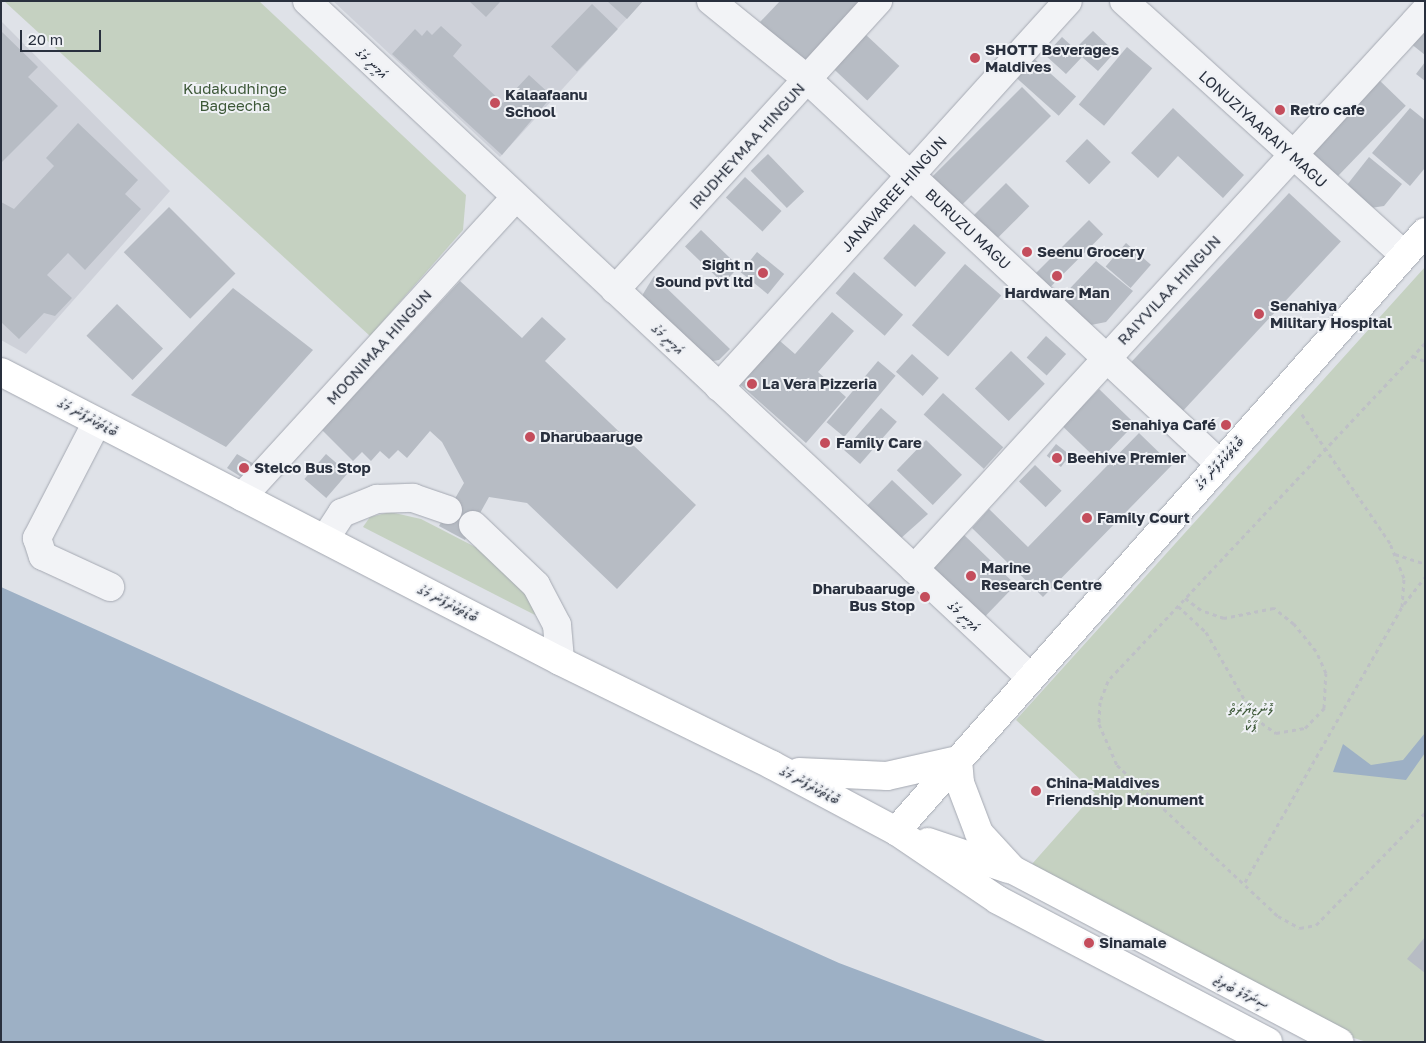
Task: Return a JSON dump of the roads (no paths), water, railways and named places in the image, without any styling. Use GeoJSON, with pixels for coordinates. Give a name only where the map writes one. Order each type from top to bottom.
{"type":"FeatureCollection","features":[{"type":"Feature","properties":{"kind":"main road","name":"ބޮޑުތަކުރުފާނު މަގު"},"geometry":{"type":"LineString","coordinates":[[896,831],[1030,677],[1425,232]]}},
{"type":"Feature","properties":{"kind":"main road","name":"ބޮޑުތަކުރުފާނު މަގު"},"geometry":{"type":"LineString","coordinates":[[1,372],[560,661],[772,765],[896,831],[998,900],[1268,1042]]}},
{"type":"Feature","properties":{"kind":"main road"},"geometry":{"type":"LineString","coordinates":[[772,765],[817,776],[854,778],[887,776],[958,760],[960,783],[979,833],[1013,870]]}},
{"type":"Feature","properties":{"kind":"main road","name":"ބޮޑުތަކުރުފާނު މަގު"},"geometry":{"type":"LineString","coordinates":[[896,831],[1013,870]]}},
{"type":"Feature","properties":{"kind":"main road","name":"ސިނަމާލެ ބުރިޖު"},"geometry":{"type":"LineString","coordinates":[[1013,870],[1143,942],[1339,1042]]}},
{"type":"Feature","properties":{"kind":"street","name":"އަމީނީ މަގު"},"geometry":{"type":"LineString","coordinates":[[307,1],[1030,677]]}},
{"type":"Feature","properties":{"kind":"street","name":"BURUZU MAGU"},"geometry":{"type":"LineString","coordinates":[[711,1],[807,79],[1219,463]]}},
{"type":"Feature","properties":{"kind":"street","name":"IRUDHEYMAA HINGUN"},"geometry":{"type":"LineString","coordinates":[[616,290],[878,1]]}},
{"type":"Feature","properties":{"kind":"street","name":"JANAVAREE HINGUN"},"geometry":{"type":"LineString","coordinates":[[719,387],[1068,1]]}},
{"type":"Feature","properties":{"kind":"street","name":"LONUZIYAARAIY MAGU"},"geometry":{"type":"LineString","coordinates":[[1124,1],[1291,156],[1404,255]]}},
{"type":"Feature","properties":{"kind":"street","name":"RAIYVILAA HINGUN"},"geometry":{"type":"LineString","coordinates":[[914,569],[1425,11]]}},
{"type":"Feature","properties":{"kind":"street","name":"MOONIMAA HINGUN"},"geometry":{"type":"LineString","coordinates":[[242,496],[516,197]]}},
{"type":"Feature","properties":{"kind":"street"},"geometry":{"type":"LineString","coordinates":[[97,422],[37,538],[43,556],[110,587]]}},
{"type":"Feature","properties":{"kind":"street"},"geometry":{"type":"LineString","coordinates":[[325,540],[342,513],[377,499],[413,498],[448,510]]}},
{"type":"Feature","properties":{"kind":"street"},"geometry":{"type":"LineString","coordinates":[[473,525],[536,585],[557,625],[560,661]]}},
{"type":"Feature","properties":{"kind":"water"},"geometry":{"type":"Polygon","coordinates":[[[1,587],[839,963],[1048,1042],[1,1042],[1,587]]]}},
{"type":"Feature","properties":{"kind":"water"},"geometry":{"type":"Polygon","coordinates":[[[1425,733],[1425,753],[1406,780],[1333,772],[1343,744],[1371,765],[1403,760],[1425,733]]]}},
{"type":"Feature","properties":{"kind":"place","name":"SHOTT Beverages Maldives"},"geometry":{"type":"Point","coordinates":[975,58]}},
{"type":"Feature","properties":{"kind":"place","name":"Kalaafaanu School"},"geometry":{"type":"Point","coordinates":[495,103]}},
{"type":"Feature","properties":{"kind":"place","name":"Retro cafe"},"geometry":{"type":"Point","coordinates":[1280,110]}},
{"type":"Feature","properties":{"kind":"place","name":"Seenu Grocery"},"geometry":{"type":"Point","coordinates":[1027,252]}},
{"type":"Feature","properties":{"kind":"place","name":"Sight n Sound pvt ltd"},"geometry":{"type":"Point","coordinates":[763,273]}},
{"type":"Feature","properties":{"kind":"place","name":"Hardware Man"},"geometry":{"type":"Point","coordinates":[1057,276]}},
{"type":"Feature","properties":{"kind":"place","name":"Senahiya Military Hospital"},"geometry":{"type":"Point","coordinates":[1259,314]}},
{"type":"Feature","properties":{"kind":"place","name":"La Vera Pizzeria"},"geometry":{"type":"Point","coordinates":[752,384]}},
{"type":"Feature","properties":{"kind":"place","name":"Senahiya Café"},"geometry":{"type":"Point","coordinates":[1226,425]}},
{"type":"Feature","properties":{"kind":"place","name":"Dharubaaruge"},"geometry":{"type":"Point","coordinates":[530,437]}},
{"type":"Feature","properties":{"kind":"place","name":"Family Care"},"geometry":{"type":"Point","coordinates":[825,443]}},
{"type":"Feature","properties":{"kind":"place","name":"Beehive Premier"},"geometry":{"type":"Point","coordinates":[1057,458]}},
{"type":"Feature","properties":{"kind":"place","name":"Stelco Bus Stop"},"geometry":{"type":"Point","coordinates":[244,468]}},
{"type":"Feature","properties":{"kind":"place","name":"Family Court"},"geometry":{"type":"Point","coordinates":[1087,518]}},
{"type":"Feature","properties":{"kind":"place","name":"Marine Research Centre"},"geometry":{"type":"Point","coordinates":[971,576]}},
{"type":"Feature","properties":{"kind":"place","name":"Dharubaaruge Bus Stop"},"geometry":{"type":"Point","coordinates":[925,597]}},
{"type":"Feature","properties":{"kind":"place","name":"China-Maldives Friendship Monument"},"geometry":{"type":"Point","coordinates":[1036,791]}},
{"type":"Feature","properties":{"kind":"place","name":"Sinamale"},"geometry":{"type":"Point","coordinates":[1089,943]}},
{"type":"Feature","properties":{"kind":"park label","name":"Kudakudhinge Bageecha"},"geometry":{"type":"Point","coordinates":[235,96]}},
{"type":"Feature","properties":{"kind":"park label","name":"ލޮނުޒިޔާރަތް ޕާކް"},"geometry":{"type":"Point","coordinates":[1251,716]}}]}
